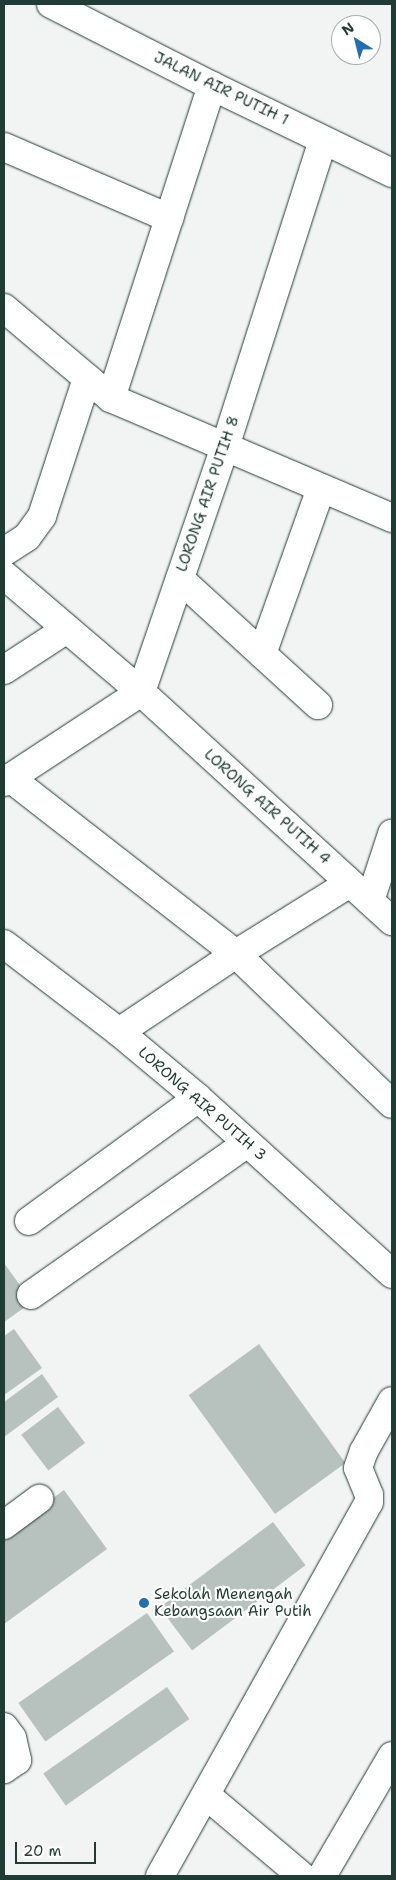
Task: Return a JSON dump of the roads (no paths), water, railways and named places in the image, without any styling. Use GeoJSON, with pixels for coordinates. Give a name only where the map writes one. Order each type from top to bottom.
{"type":"FeatureCollection","features":[{"type":"Feature","properties":{"kind":"street","name":"JALAN AIR PUTIH 1"},"geometry":{"type":"LineString","coordinates":[[51,4],[102,16],[212,86],[392,173]]}},
{"type":"Feature","properties":{"kind":"street"},"geometry":{"type":"LineString","coordinates":[[111,398],[212,86]]}},
{"type":"Feature","properties":{"kind":"street","name":"LORONG AIR PUTIH 8"},"geometry":{"type":"LineString","coordinates":[[141,692],[225,446],[323,140]]}},
{"type":"Feature","properties":{"kind":"street"},"geometry":{"type":"LineString","coordinates":[[4,147],[169,218]]}},
{"type":"Feature","properties":{"kind":"street"},"geometry":{"type":"LineString","coordinates":[[4,308],[111,398],[392,518]]}},
{"type":"Feature","properties":{"kind":"street"},"geometry":{"type":"LineString","coordinates":[[4,552],[27,537],[42,516],[87,378]]}},
{"type":"Feature","properties":{"kind":"street"},"geometry":{"type":"LineString","coordinates":[[262,654],[321,488]]}},
{"type":"Feature","properties":{"kind":"street","name":"LORONG AIR PUTIH 4"},"geometry":{"type":"LineString","coordinates":[[4,575],[141,692],[392,921]]}},
{"type":"Feature","properties":{"kind":"street"},"geometry":{"type":"LineString","coordinates":[[180,579],[318,705]]}},
{"type":"Feature","properties":{"kind":"street"},"geometry":{"type":"LineString","coordinates":[[4,670],[67,629]]}},
{"type":"Feature","properties":{"kind":"street"},"geometry":{"type":"LineString","coordinates":[[141,692],[7,780],[236,954],[392,1104]]}},
{"type":"Feature","properties":{"kind":"street"},"geometry":{"type":"LineString","coordinates":[[119,1032],[236,954],[360,892],[392,834]]}},
{"type":"Feature","properties":{"kind":"street","name":"LORONG AIR PUTIH 3"},"geometry":{"type":"LineString","coordinates":[[4,944],[119,1032],[198,1098],[392,1274]]}},
{"type":"Feature","properties":{"kind":"street"},"geometry":{"type":"LineString","coordinates":[[29,1221],[198,1098]]}},
{"type":"Feature","properties":{"kind":"street"},"geometry":{"type":"LineString","coordinates":[[32,1296],[247,1143]]}},
{"type":"Feature","properties":{"kind":"street"},"geometry":{"type":"LineString","coordinates":[[160,1876],[369,1502],[369,1495],[358,1468],[364,1451],[392,1401]]}},
{"type":"Feature","properties":{"kind":"street"},"geometry":{"type":"LineString","coordinates":[[4,1525],[39,1499]]}},
{"type":"Feature","properties":{"kind":"street"},"geometry":{"type":"LineString","coordinates":[[4,1727],[12,1738],[16,1760],[4,1769]]}},
{"type":"Feature","properties":{"kind":"street"},"geometry":{"type":"LineString","coordinates":[[322,1876],[392,1756]]}},
{"type":"Feature","properties":{"kind":"street"},"geometry":{"type":"LineString","coordinates":[[206,1795],[302,1876]]}},
{"type":"Feature","properties":{"kind":"place","name":"Sekolah Menengah Kebangsaan Air Putih"},"geometry":{"type":"Point","coordinates":[144,1603]}}]}
